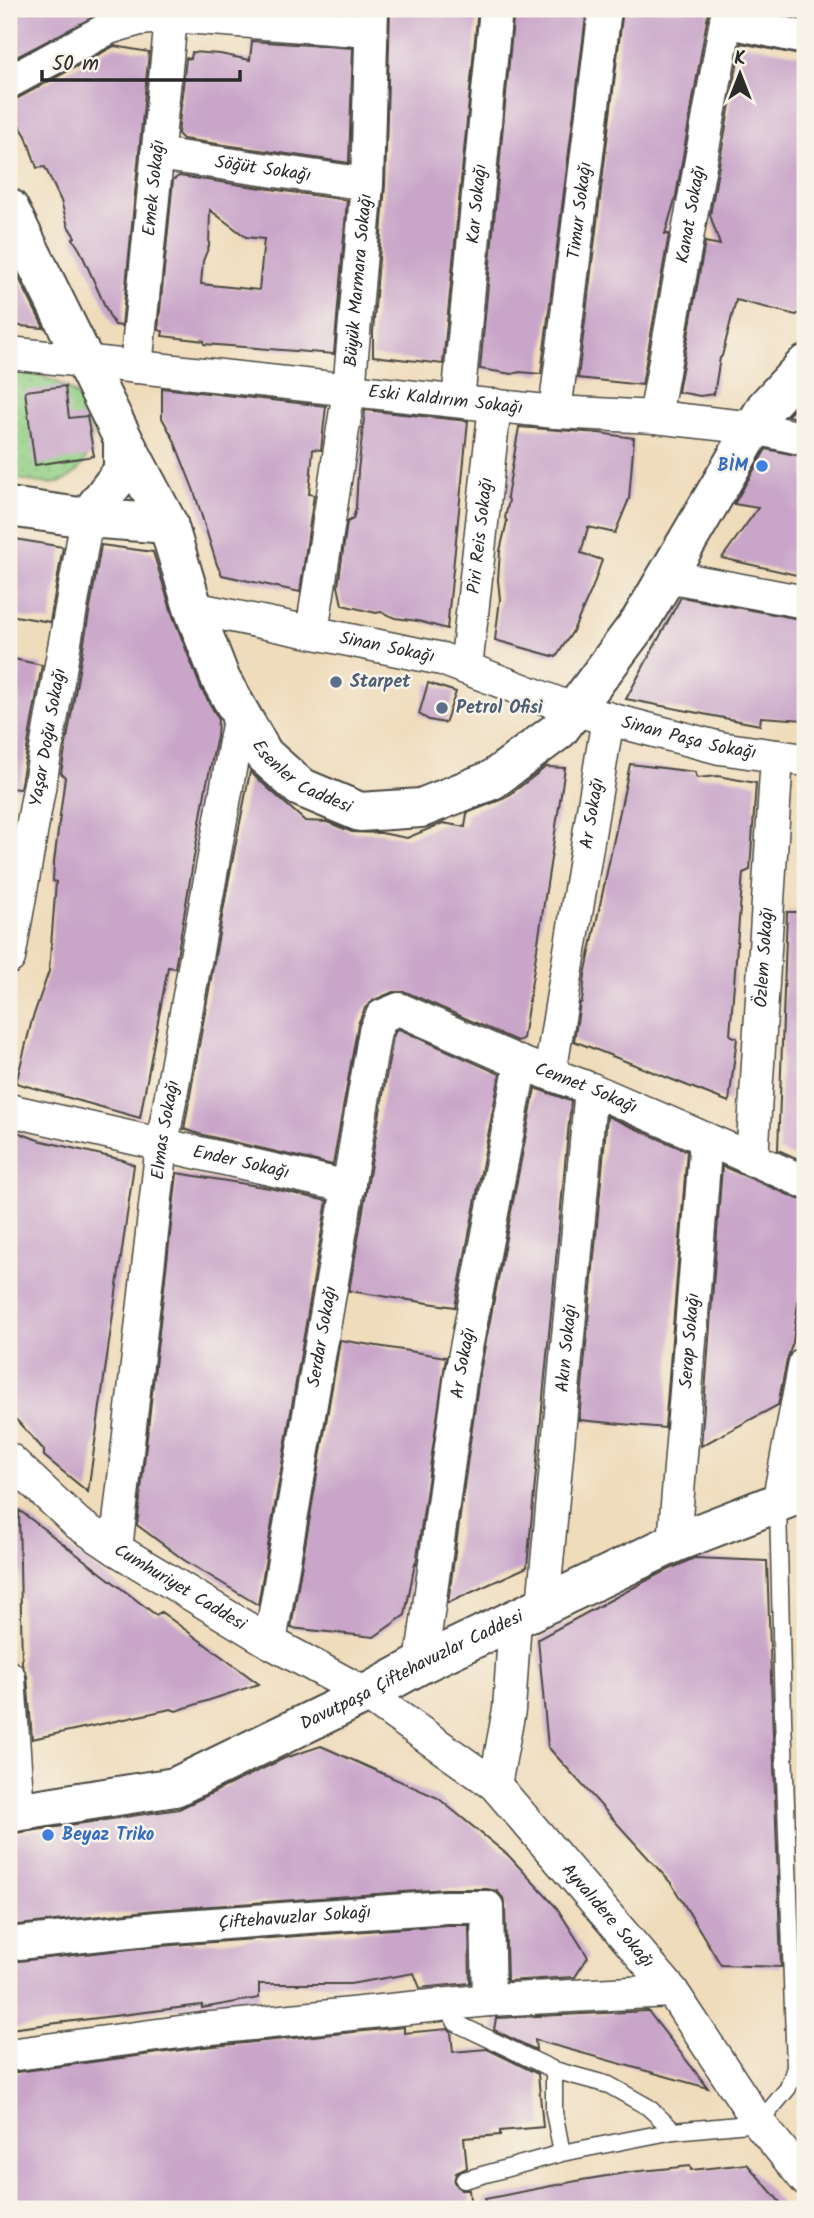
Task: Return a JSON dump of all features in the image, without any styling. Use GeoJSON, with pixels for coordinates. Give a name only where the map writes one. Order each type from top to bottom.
{"type":"FeatureCollection","features":[{"type":"Feature","properties":{"kind":"main road","name":"Esenler Caddesi"},"geometry":{"type":"LineString","coordinates":[[9,208],[168,524],[193,607],[221,680],[240,714],[264,755],[299,787],[360,812],[421,808],[492,780],[559,730],[592,714],[641,620],[766,407],[805,365]]}},
{"type":"Feature","properties":{"kind":"main road"},"geometry":{"type":"LineString","coordinates":[[87,518],[123,471],[123,439]]}},
{"type":"Feature","properties":{"kind":"main road"},"geometry":{"type":"LineString","coordinates":[[9,507],[87,518],[168,524]]}},
{"type":"Feature","properties":{"kind":"main road","name":"Davutpaşa Çiftehavuzlar Caddesi"},"geometry":{"type":"LineString","coordinates":[[13,1812],[175,1787],[366,1694],[421,1664],[674,1543],[792,1497]]}},
{"type":"Feature","properties":{"kind":"street","name":"Kar Sokağı"},"geometry":{"type":"LineString","coordinates":[[458,401],[496,9]]}},
{"type":"Feature","properties":{"kind":"street","name":"Timur Sokağı"},"geometry":{"type":"LineString","coordinates":[[555,412],[605,9]]}},
{"type":"Feature","properties":{"kind":"street"},"geometry":{"type":"LineString","coordinates":[[9,82],[109,28],[172,12],[371,20]]}},
{"type":"Feature","properties":{"kind":"street","name":"Emek Sokağı"},"geometry":{"type":"LineString","coordinates":[[136,367],[172,12]]}},
{"type":"Feature","properties":{"kind":"street"},"geometry":{"type":"LineString","coordinates":[[727,15],[805,38]]}},
{"type":"Feature","properties":{"kind":"street","name":"Kanat Sokağı"},"geometry":{"type":"LineString","coordinates":[[655,417],[727,15]]}},
{"type":"Feature","properties":{"kind":"street","name":"Büyük Marmara Sokağı"},"geometry":{"type":"LineString","coordinates":[[312,632],[349,390],[367,184],[371,20]]}},
{"type":"Feature","properties":{"kind":"street","name":"Söğüt Sokağı"},"geometry":{"type":"LineString","coordinates":[[158,154],[367,184]]}},
{"type":"Feature","properties":{"kind":"street","name":"Eski Kaldırım Sokağı"},"geometry":{"type":"LineString","coordinates":[[9,353],[555,412],[655,417],[754,428],[805,439]]}},
{"type":"Feature","properties":{"kind":"street","name":"Piri Reis Sokağı"},"geometry":{"type":"LineString","coordinates":[[466,668],[495,405]]}},
{"type":"Feature","properties":{"kind":"street","name":"Yaşar Doğu Sokağı"},"geometry":{"type":"LineString","coordinates":[[9,958],[20,836],[87,518]]}},
{"type":"Feature","properties":{"kind":"street"},"geometry":{"type":"LineString","coordinates":[[667,576],[805,601]]}},
{"type":"Feature","properties":{"kind":"street","name":"Sinan Sokağı"},"geometry":{"type":"LineString","coordinates":[[193,607],[442,659],[592,714]]}},
{"type":"Feature","properties":{"kind":"street","name":"Elmas Sokağı"},"geometry":{"type":"LineString","coordinates":[[116,1549],[162,1145],[240,714]]}},
{"type":"Feature","properties":{"kind":"street","name":"Sinan Paşa Sokağı"},"geometry":{"type":"LineString","coordinates":[[592,714],[720,748],[791,758]]}},
{"type":"Feature","properties":{"kind":"street","name":"Ar Sokağı"},"geometry":{"type":"LineString","coordinates":[[550,1074],[592,714]]}},
{"type":"Feature","properties":{"kind":"street","name":"Özlem Sokağı"},"geometry":{"type":"LineString","coordinates":[[752,1160],[791,758]]}},
{"type":"Feature","properties":{"kind":"street","name":"Cennet Sokağı"},"geometry":{"type":"LineString","coordinates":[[375,1031],[382,1016],[399,1009],[805,1182]]}},
{"type":"Feature","properties":{"kind":"street","name":"Serdar Sokağı"},"geometry":{"type":"LineString","coordinates":[[270,1642],[375,1031]]}},
{"type":"Feature","properties":{"kind":"street","name":"Ar Sokağı"},"geometry":{"type":"LineString","coordinates":[[421,1664],[461,1374],[521,1063]]}},
{"type":"Feature","properties":{"kind":"street","name":"Akın Sokağı"},"geometry":{"type":"LineString","coordinates":[[495,1784],[529,1613],[591,1089]]}},
{"type":"Feature","properties":{"kind":"street","name":"Ender Sokağı"},"geometry":{"type":"LineString","coordinates":[[9,1110],[349,1188]]}},
{"type":"Feature","properties":{"kind":"street","name":"Serap Sokağı"},"geometry":{"type":"LineString","coordinates":[[674,1543],[706,1139]]}},
{"type":"Feature","properties":{"kind":"street"},"geometry":{"type":"LineString","coordinates":[[792,1497],[805,1363]]}},
{"type":"Feature","properties":{"kind":"street","name":"Cumhuriyet Caddesi"},"geometry":{"type":"LineString","coordinates":[[14,1471],[77,1523],[116,1549],[270,1642],[366,1694]]}},
{"type":"Feature","properties":{"kind":"street"},"geometry":{"type":"LineString","coordinates":[[9,1677],[13,1812]]}},
{"type":"Feature","properties":{"kind":"street","name":"Ayvalıdere Sokağı"},"geometry":{"type":"LineString","coordinates":[[366,1694],[495,1784],[672,1992],[759,2123],[805,2179]]}},
{"type":"Feature","properties":{"kind":"street","name":"Çiftehavuzlar Sokağı"},"geometry":{"type":"LineString","coordinates":[[9,1944],[185,1926],[446,1907],[487,1907],[489,2000]]}},
{"type":"Feature","properties":{"kind":"street"},"geometry":{"type":"LineString","coordinates":[[9,2055],[202,2029],[489,2000],[672,1992]]}},
{"type":"Feature","properties":{"kind":"lane"},"geometry":{"type":"LineString","coordinates":[[464,2179],[562,2153],[674,2131],[759,2123],[789,2088],[795,2068],[783,1717],[792,1497]]}},
{"type":"Feature","properties":{"kind":"lane"},"geometry":{"type":"LineString","coordinates":[[447,2005],[456,2023],[554,2070],[609,2085],[648,2107],[674,2131]]}},
{"type":"Feature","properties":{"kind":"lane"},"geometry":{"type":"LineString","coordinates":[[554,2070],[554,2112],[562,2153]]}},
{"type":"Feature","properties":{"kind":"green space"},"geometry":{"type":"Polygon","coordinates":[[[9,370],[57,383],[82,401],[89,414],[92,429],[89,453],[84,463],[63,481],[43,483],[9,477],[9,370]]]}},
{"type":"Feature","properties":{"kind":"building"},"geometry":{"type":"Polygon","coordinates":[[[9,9],[109,9],[9,61],[9,9]]]}},
{"type":"Feature","properties":{"kind":"building"},"geometry":{"type":"Polygon","coordinates":[[[390,9],[478,9],[443,364],[373,356],[385,185],[390,9]]]}},
{"type":"Feature","properties":{"kind":"building"},"geometry":{"type":"Polygon","coordinates":[[[514,9],[587,9],[541,374],[512,374],[480,369],[514,9]]]}},
{"type":"Feature","properties":{"kind":"building"},"geometry":{"type":"Polygon","coordinates":[[[623,9],[709,9],[676,196],[665,234],[669,234],[642,385],[578,378],[623,9]]]}},
{"type":"Feature","properties":{"kind":"building"},"geometry":{"type":"Polygon","coordinates":[[[756,9],[805,9],[805,19],[756,9]]]}},
{"type":"Feature","properties":{"kind":"building"},"geometry":{"type":"Polygon","coordinates":[[[252,41],[353,48],[349,163],[183,139],[178,134],[186,58],[191,59],[192,52],[250,60],[252,41]]]}},
{"type":"Feature","properties":{"kind":"building"},"geometry":{"type":"Polygon","coordinates":[[[741,43],[805,56],[805,307],[796,315],[736,300],[720,358],[714,394],[700,396],[678,392],[705,242],[720,245],[710,215],[741,43]]]}},
{"type":"Feature","properties":{"kind":"building"},"geometry":{"type":"Polygon","coordinates":[[[114,46],[149,52],[122,326],[115,325],[109,315],[73,239],[75,237],[68,226],[61,201],[45,167],[37,168],[26,136],[9,109],[9,100],[18,98],[114,46]]]}},
{"type":"Feature","properties":{"kind":"building"},"geometry":{"type":"Polygon","coordinates":[[[179,176],[347,200],[334,354],[204,344],[204,341],[162,336],[163,331],[158,330],[173,180],[179,176]],[[210,210],[209,246],[203,261],[201,284],[259,290],[264,239],[246,237],[210,210]]]}},
{"type":"Feature","properties":{"kind":"building"},"geometry":{"type":"Polygon","coordinates":[[[9,276],[18,276],[44,328],[9,325],[9,276]]]}},
{"type":"Feature","properties":{"kind":"building"},"geometry":{"type":"Polygon","coordinates":[[[65,386],[69,418],[87,416],[94,456],[35,465],[25,391],[65,386]]]}},
{"type":"Feature","properties":{"kind":"building"},"geometry":{"type":"Polygon","coordinates":[[[162,388],[326,406],[321,450],[313,449],[309,494],[314,495],[300,592],[222,575],[194,491],[162,418],[162,388]]]}},
{"type":"Feature","properties":{"kind":"building"},"geometry":{"type":"Polygon","coordinates":[[[805,397],[805,420],[787,416],[805,397]]]}},
{"type":"Feature","properties":{"kind":"building"},"geometry":{"type":"Polygon","coordinates":[[[365,410],[468,421],[447,629],[342,605],[338,586],[347,522],[353,519],[356,508],[365,410]]]}},
{"type":"Feature","properties":{"kind":"building"},"geometry":{"type":"Polygon","coordinates":[[[519,427],[634,438],[629,499],[615,533],[588,527],[581,553],[602,560],[573,631],[556,657],[495,640],[500,599],[500,551],[507,521],[507,497],[519,427]]]}},
{"type":"Feature","properties":{"kind":"building"},"geometry":{"type":"Polygon","coordinates":[[[766,449],[805,457],[805,577],[722,558],[758,508],[734,504],[766,449]]]}},
{"type":"Feature","properties":{"kind":"building"},"geometry":{"type":"Polygon","coordinates":[[[9,538],[63,547],[50,622],[9,615],[9,538]]]}},
{"type":"Feature","properties":{"kind":"building"},"geometry":{"type":"Polygon","coordinates":[[[101,545],[153,552],[173,616],[201,688],[218,718],[217,737],[175,968],[168,967],[140,1118],[16,1083],[32,1020],[49,971],[56,882],[53,881],[54,862],[65,777],[61,773],[101,545]]]}},
{"type":"Feature","properties":{"kind":"building"},"geometry":{"type":"Polygon","coordinates":[[[681,597],[805,620],[805,720],[761,717],[760,725],[626,699],[681,597]]]}},
{"type":"Feature","properties":{"kind":"building"},"geometry":{"type":"Polygon","coordinates":[[[9,658],[42,665],[20,789],[9,788],[9,658]]]}},
{"type":"Feature","properties":{"kind":"building"},"geometry":{"type":"Polygon","coordinates":[[[428,683],[456,692],[445,723],[429,720],[419,714],[428,683]]]}},
{"type":"Feature","properties":{"kind":"building"},"geometry":{"type":"Polygon","coordinates":[[[630,764],[695,772],[697,778],[718,776],[756,783],[750,870],[743,873],[739,920],[730,1035],[737,1038],[729,1102],[574,1041],[585,975],[630,764]]]}},
{"type":"Feature","properties":{"kind":"building"},"geometry":{"type":"Polygon","coordinates":[[[546,767],[565,768],[523,1039],[517,1041],[406,992],[393,992],[374,1000],[365,1008],[358,1024],[333,1165],[184,1129],[250,772],[305,821],[327,822],[352,832],[381,833],[407,838],[443,823],[465,827],[467,813],[505,798],[546,767]]]}},
{"type":"Feature","properties":{"kind":"building"},"geometry":{"type":"Polygon","coordinates":[[[787,912],[805,912],[805,1162],[778,1150],[787,912]]]}},
{"type":"Feature","properties":{"kind":"building"},"geometry":{"type":"Polygon","coordinates":[[[399,1029],[500,1074],[455,1307],[349,1291],[393,1037],[399,1029]]]}},
{"type":"Feature","properties":{"kind":"building"},"geometry":{"type":"Polygon","coordinates":[[[535,1088],[571,1101],[527,1567],[448,1603],[479,1377],[535,1088]]]}},
{"type":"Feature","properties":{"kind":"building"},"geometry":{"type":"Polygon","coordinates":[[[607,1116],[687,1151],[665,1428],[579,1420],[607,1116]]]}},
{"type":"Feature","properties":{"kind":"building"},"geometry":{"type":"Polygon","coordinates":[[[9,1129],[38,1140],[134,1165],[88,1492],[44,1456],[44,1450],[9,1412],[9,1129]]]}},
{"type":"Feature","properties":{"kind":"building"},"geometry":{"type":"Polygon","coordinates":[[[722,1166],[805,1200],[805,1246],[793,1342],[778,1405],[701,1446],[722,1166]]]}},
{"type":"Feature","properties":{"kind":"building"},"geometry":{"type":"Polygon","coordinates":[[[177,1173],[270,1188],[327,1201],[258,1605],[184,1560],[137,1525],[177,1173]]]}},
{"type":"Feature","properties":{"kind":"building"},"geometry":{"type":"Polygon","coordinates":[[[340,1340],[446,1357],[416,1564],[405,1615],[374,1637],[291,1628],[340,1340]]]}},
{"type":"Feature","properties":{"kind":"building"},"geometry":{"type":"Polygon","coordinates":[[[19,1510],[156,1615],[161,1612],[259,1684],[176,1711],[171,1709],[32,1739],[27,1676],[22,1665],[19,1510]]]}},
{"type":"Feature","properties":{"kind":"building"},"geometry":{"type":"Polygon","coordinates":[[[694,1558],[767,1561],[781,1967],[721,1965],[671,1883],[548,1747],[538,1639],[694,1558]]]}},
{"type":"Feature","properties":{"kind":"building"},"geometry":{"type":"Polygon","coordinates":[[[321,1746],[438,1798],[509,1856],[557,1908],[588,1957],[575,1977],[507,1981],[505,1906],[497,1891],[487,1889],[445,1889],[156,1910],[9,1926],[9,1834],[179,1809],[285,1758],[321,1746]]]}},
{"type":"Feature","properties":{"kind":"building"},"geometry":{"type":"Polygon","coordinates":[[[469,1925],[470,1983],[420,1988],[414,1973],[350,1984],[259,1984],[259,1998],[202,2008],[202,2005],[9,2029],[9,1962],[159,1946],[469,1925]]]}},
{"type":"Feature","properties":{"kind":"building"},"geometry":{"type":"Polygon","coordinates":[[[648,2011],[708,2088],[535,2040],[536,2050],[494,2030],[496,2018],[648,2011]]]}},
{"type":"Feature","properties":{"kind":"building"},"geometry":{"type":"Polygon","coordinates":[[[404,2027],[404,2033],[448,2029],[451,2032],[453,2052],[487,2049],[538,2074],[543,2127],[464,2138],[467,2168],[456,2173],[454,2182],[461,2190],[469,2190],[471,2209],[280,2209],[280,2206],[241,2209],[9,2209],[9,2073],[204,2047],[404,2027]]]}},
{"type":"Feature","properties":{"kind":"building"},"geometry":{"type":"Polygon","coordinates":[[[747,2164],[786,2209],[486,2209],[485,2199],[582,2180],[690,2166],[691,2170],[747,2164]]]}},
{"type":"Feature","properties":{"kind":"place","name":"BİM"},"geometry":{"type":"Point","coordinates":[762,466]}},
{"type":"Feature","properties":{"kind":"place","name":"Starpet"},"geometry":{"type":"Point","coordinates":[336,682]}},
{"type":"Feature","properties":{"kind":"place","name":"Petrol Ofisi"},"geometry":{"type":"Point","coordinates":[442,708]}},
{"type":"Feature","properties":{"kind":"place","name":"Beyaz Triko"},"geometry":{"type":"Point","coordinates":[48,1835]}}]}
